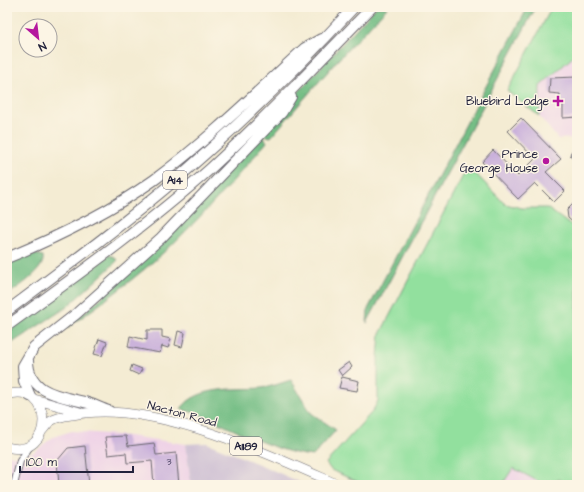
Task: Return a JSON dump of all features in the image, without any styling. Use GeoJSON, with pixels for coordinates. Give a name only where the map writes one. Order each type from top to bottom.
{"type":"FeatureCollection","features":[{"type":"Feature","properties":{"kind":"highway","name":"A14"},"geometry":{"type":"LineString","coordinates":[[7,311],[106,237],[205,154],[251,112],[354,7]]}},
{"type":"Feature","properties":{"kind":"highway","name":"A14"},"geometry":{"type":"LineString","coordinates":[[7,326],[113,249],[209,170],[299,84],[372,7]]}},
{"type":"Feature","properties":{"kind":"highway","name":"A14"},"geometry":{"type":"LineString","coordinates":[[7,258],[42,244],[99,215],[153,180],[197,146],[305,48],[329,34]]}},
{"type":"Feature","properties":{"kind":"highway","name":"A14"},"geometry":{"type":"LineString","coordinates":[[32,398],[22,374],[23,366],[34,347],[76,314],[161,238],[282,112],[299,84]]}},
{"type":"Feature","properties":{"kind":"highway"},"geometry":{"type":"LineString","coordinates":[[28,356],[30,374],[41,388],[57,396],[90,403],[109,411]]}},
{"type":"Feature","properties":{"kind":"main road","name":"Nacton Road"},"geometry":{"type":"LineString","coordinates":[[8,392],[18,393],[82,413]]}},
{"type":"Feature","properties":{"kind":"main road"},"geometry":{"type":"LineString","coordinates":[[32,398],[40,406],[44,415],[42,432]]}},
{"type":"Feature","properties":{"kind":"main road","name":"Nacton Road"},"geometry":{"type":"LineString","coordinates":[[30,444],[50,422],[56,418],[82,413],[109,411],[145,416],[180,424],[249,447],[339,485]]}},
{"type":"Feature","properties":{"kind":"main road"},"geometry":{"type":"LineString","coordinates":[[7,446],[18,448],[30,444]]}},
{"type":"Feature","properties":{"kind":"street"},"geometry":{"type":"LineString","coordinates":[[14,485],[20,461],[30,444]]}},
{"type":"Feature","properties":{"kind":"shaded area","name":"Bluebird Lodge"},"geometry":{"type":"Polygon","coordinates":[[[574,56],[577,56],[577,138],[558,139],[539,116],[540,86],[574,56]]]}},
{"type":"Feature","properties":{"kind":"shaded area"},"geometry":{"type":"Polygon","coordinates":[[[72,431],[129,436],[186,444],[191,485],[7,485],[7,455],[16,456],[34,452],[53,437],[72,431]]]}},
{"type":"Feature","properties":{"kind":"shaded area"},"geometry":{"type":"Polygon","coordinates":[[[207,443],[306,485],[191,485],[186,444],[207,443]]]}},
{"type":"Feature","properties":{"kind":"shaded area"},"geometry":{"type":"Polygon","coordinates":[[[513,467],[545,485],[502,485],[513,467]]]}},
{"type":"Feature","properties":{"kind":"green space"},"geometry":{"type":"Polygon","coordinates":[[[376,7],[388,7],[336,62],[271,137],[262,135],[267,142],[228,187],[159,257],[114,294],[67,328],[148,256],[199,206],[275,117],[376,7]]]}},
{"type":"Feature","properties":{"kind":"green space"},"geometry":{"type":"Polygon","coordinates":[[[528,7],[536,7],[367,323],[368,309],[528,7]]]}},
{"type":"Feature","properties":{"kind":"green space"},"geometry":{"type":"Polygon","coordinates":[[[552,7],[577,7],[577,56],[574,56],[540,86],[539,116],[507,91],[552,7]]]}},
{"type":"Feature","properties":{"kind":"green space"},"geometry":{"type":"Polygon","coordinates":[[[467,168],[473,171],[505,204],[522,208],[547,208],[569,224],[577,226],[577,485],[570,485],[558,479],[553,485],[545,485],[513,468],[502,485],[365,485],[331,470],[326,463],[372,412],[378,401],[378,358],[380,334],[467,168]]]}},
{"type":"Feature","properties":{"kind":"green space"},"geometry":{"type":"Polygon","coordinates":[[[35,254],[43,256],[43,261],[36,273],[7,295],[7,263],[35,254]]]}},
{"type":"Feature","properties":{"kind":"green space"},"geometry":{"type":"Polygon","coordinates":[[[109,255],[115,257],[117,261],[67,307],[12,343],[7,342],[7,330],[109,255]]]}},
{"type":"Feature","properties":{"kind":"green space"},"geometry":{"type":"Polygon","coordinates":[[[291,380],[311,413],[336,430],[313,456],[299,454],[270,445],[198,414],[181,409],[188,401],[207,392],[265,387],[291,380]]]}},
{"type":"Feature","properties":{"kind":"building"},"geometry":{"type":"Polygon","coordinates":[[[577,77],[577,117],[563,118],[563,102],[560,101],[560,94],[549,93],[550,78],[577,77]]]}},
{"type":"Feature","properties":{"kind":"building","name":"Prince George House"},"geometry":{"type":"Polygon","coordinates":[[[521,118],[561,159],[546,172],[565,191],[554,202],[535,183],[518,199],[482,162],[493,150],[518,176],[535,159],[508,131],[521,118]]]}},
{"type":"Feature","properties":{"kind":"building"},"geometry":{"type":"Polygon","coordinates":[[[573,204],[577,204],[577,226],[568,218],[567,210],[573,204]]]}},
{"type":"Feature","properties":{"kind":"building"},"geometry":{"type":"Polygon","coordinates":[[[147,330],[162,330],[162,337],[171,339],[168,348],[162,346],[160,353],[128,347],[130,336],[147,340],[147,330]]]}},
{"type":"Feature","properties":{"kind":"building"},"geometry":{"type":"Polygon","coordinates":[[[178,331],[185,333],[182,347],[175,345],[178,331]]]}},
{"type":"Feature","properties":{"kind":"building"},"geometry":{"type":"Polygon","coordinates":[[[99,339],[107,342],[102,356],[94,354],[99,339]]]}},
{"type":"Feature","properties":{"kind":"building"},"geometry":{"type":"Polygon","coordinates":[[[349,362],[352,367],[342,376],[338,370],[349,362]]]}},
{"type":"Feature","properties":{"kind":"building"},"geometry":{"type":"Polygon","coordinates":[[[132,365],[142,369],[139,375],[130,371],[132,365]]]}},
{"type":"Feature","properties":{"kind":"building"},"geometry":{"type":"Polygon","coordinates":[[[342,377],[359,381],[357,391],[339,388],[342,377]]]}},
{"type":"Feature","properties":{"kind":"building"},"geometry":{"type":"Polygon","coordinates":[[[126,436],[128,446],[154,443],[156,455],[176,453],[179,485],[154,485],[152,461],[127,463],[126,453],[108,455],[105,437],[126,436]]]}},
{"type":"Feature","properties":{"kind":"building"},"geometry":{"type":"Polygon","coordinates":[[[85,446],[89,485],[59,485],[57,461],[68,448],[85,446]]]}},
{"type":"Feature","properties":{"kind":"place","name":"Bluebird Lodge"},"geometry":{"type":"Point","coordinates":[558,101]}},
{"type":"Feature","properties":{"kind":"place","name":"Prince George House"},"geometry":{"type":"Point","coordinates":[546,161]}}]}
